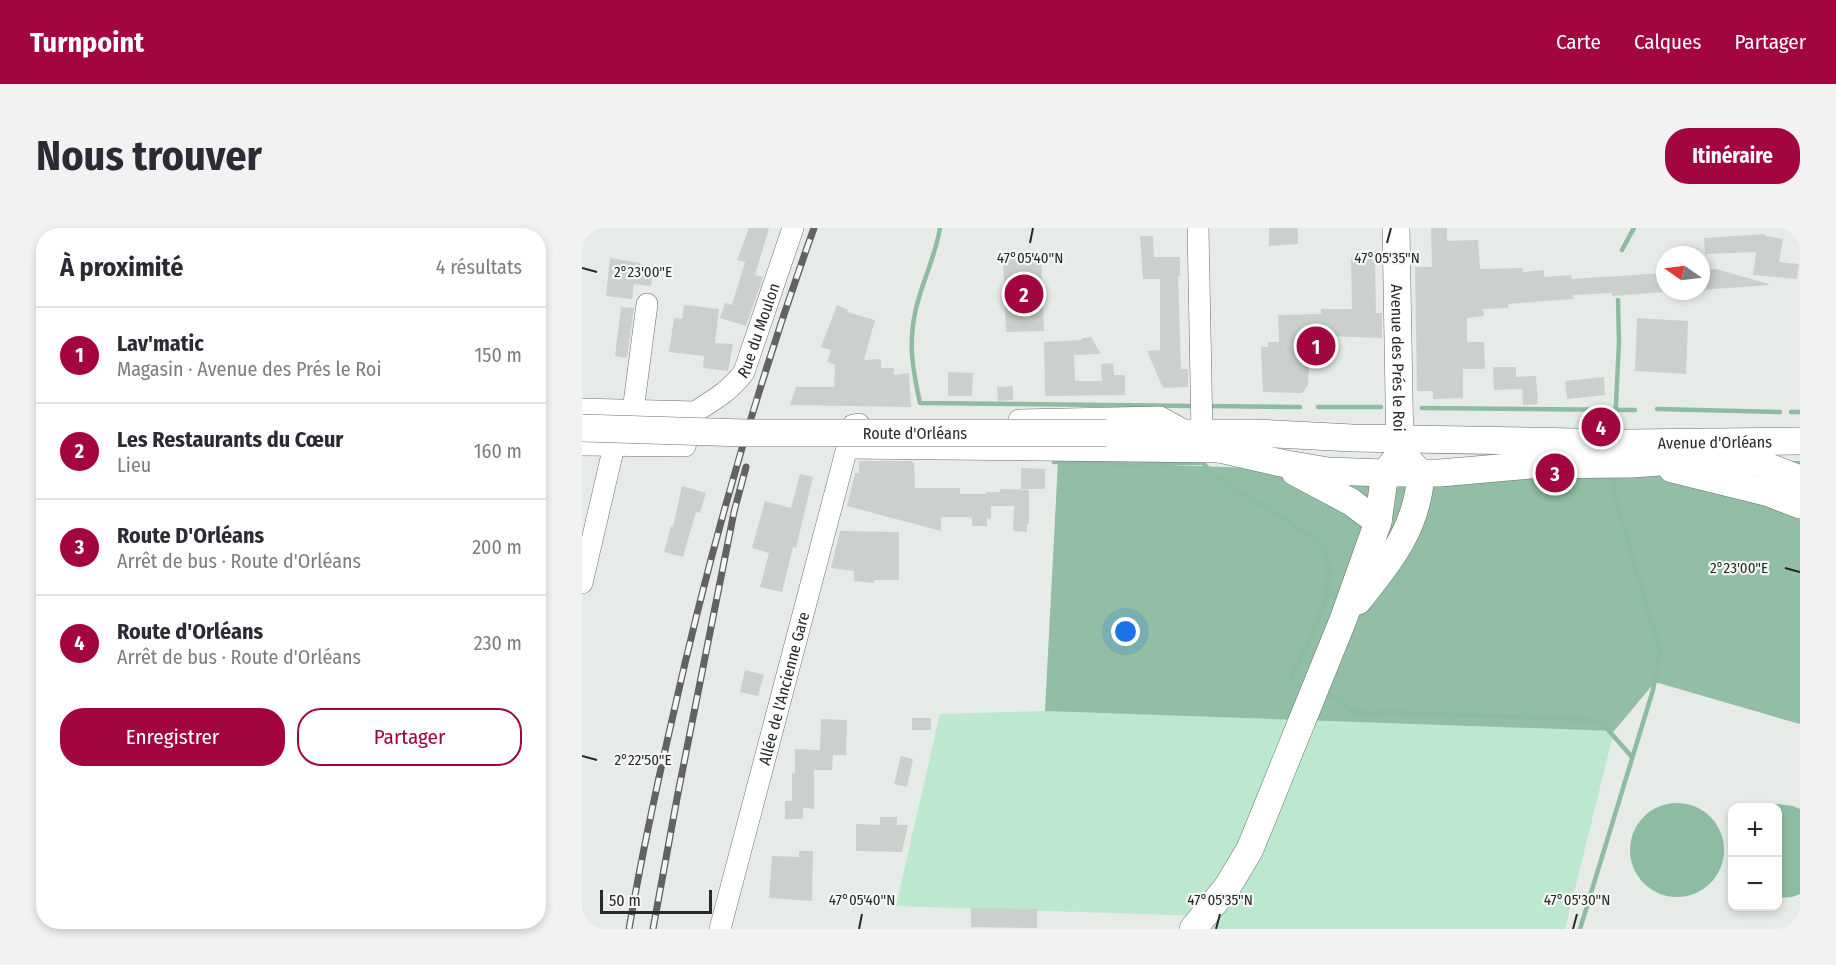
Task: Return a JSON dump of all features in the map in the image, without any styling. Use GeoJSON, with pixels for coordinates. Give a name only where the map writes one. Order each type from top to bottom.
{"type":"FeatureCollection","features":[{"type":"Feature","properties":{"kind":"main road","name":"Avenue des Prés le Roi"},"geometry":{"type":"LineString","coordinates":[[1343,620],[1378,522],[1396,455],[1396,228]]}},
{"type":"Feature","properties":{"kind":"main road","name":"Route d'Orléans"},"geometry":{"type":"LineString","coordinates":[[586,416],[779,433],[1257,433],[1353,438],[1396,455]]}},
{"type":"Feature","properties":{"kind":"main road","name":"Route d'Orléans"},"geometry":{"type":"LineString","coordinates":[[1141,434],[1328,471],[1396,455]]}},
{"type":"Feature","properties":{"kind":"main road"},"geometry":{"type":"LineString","coordinates":[[1236,452],[1359,461],[1396,455],[1441,440],[1631,454],[1716,468],[1800,505]]}},
{"type":"Feature","properties":{"kind":"main road","name":"Avenue d'Orléans"},"geometry":{"type":"LineString","coordinates":[[1631,454],[1800,441]]}},
{"type":"Feature","properties":{"kind":"main road"},"geometry":{"type":"LineString","coordinates":[[1396,455],[1421,474],[1631,454]]}},
{"type":"Feature","properties":{"kind":"main road"},"geometry":{"type":"LineString","coordinates":[[1281,463],[1351,502],[1378,522]]}},
{"type":"Feature","properties":{"kind":"main road"},"geometry":{"type":"LineString","coordinates":[[1716,468],[1759,463],[1800,479]]}},
{"type":"Feature","properties":{"kind":"main road","name":"Avenue d'Orléans"},"geometry":{"type":"LineString","coordinates":[[1759,463],[1800,463]]}},
{"type":"Feature","properties":{"kind":"main road"},"geometry":{"type":"LineString","coordinates":[[1193,929],[1228,886],[1250,849],[1343,620],[1403,542],[1412,521],[1420,489],[1421,474]]}},
{"type":"Feature","properties":{"kind":"street","name":"Rue du Moulon"},"geometry":{"type":"LineString","coordinates":[[696,412],[735,384],[744,372],[793,228]]}},
{"type":"Feature","properties":{"kind":"street"},"geometry":{"type":"LineString","coordinates":[[1195,433],[1198,228]]}},
{"type":"Feature","properties":{"kind":"street"},"geometry":{"type":"LineString","coordinates":[[633,411],[647,304]]}},
{"type":"Feature","properties":{"kind":"street","name":"Route d'Orléans"},"geometry":{"type":"LineString","coordinates":[[586,416],[633,411],[696,412]]}},
{"type":"Feature","properties":{"kind":"street"},"geometry":{"type":"LineString","coordinates":[[582,446],[685,446],[696,412]]}},
{"type":"Feature","properties":{"kind":"street","name":"Allée de l'Ancienne Gare"},"geometry":{"type":"LineString","coordinates":[[720,929],[853,425],[1160,417],[1195,433]]}},
{"type":"Feature","properties":{"kind":"street"},"geometry":{"type":"LineString","coordinates":[[582,583],[614,446]]}},
{"type":"Feature","properties":{"kind":"street"},"geometry":{"type":"LineString","coordinates":[[847,448],[1236,452]]}},
{"type":"Feature","properties":{"kind":"shaded area"},"geometry":{"type":"Polygon","coordinates":[[[1058,461],[1421,474],[1632,464],[1800,461],[1800,724],[1655,682],[1614,731],[1045,711],[1058,461]]]}},
{"type":"Feature","properties":{"kind":"shaded area"},"geometry":{"type":"Polygon","coordinates":[[[1045,711],[1614,731],[1565,929],[1193,929],[1203,916],[896,906],[940,714],[1045,711]]]}},
{"type":"Feature","properties":{"kind":"shaded area"},"geometry":{"type":"Polygon","coordinates":[[[1677,803],[1695,807],[1710,817],[1720,832],[1724,850],[1720,868],[1710,883],[1695,893],[1677,897],[1659,893],[1644,883],[1634,868],[1630,850],[1634,832],[1644,817],[1659,807],[1677,803]]]}},
{"type":"Feature","properties":{"kind":"shaded area"},"geometry":{"type":"Polygon","coordinates":[[[1782,805],[1800,809],[1800,894],[1782,898],[1782,805]]]}},
{"type":"Feature","properties":{"kind":"building"},"geometry":{"type":"Polygon","coordinates":[[[749,228],[769,228],[755,275],[763,277],[746,326],[720,318],[725,303],[732,305],[745,262],[737,260],[749,228]]]}},
{"type":"Feature","properties":{"kind":"building"},"geometry":{"type":"Polygon","coordinates":[[[1269,228],[1298,228],[1298,244],[1269,246],[1269,228]]]}},
{"type":"Feature","properties":{"kind":"building"},"geometry":{"type":"Polygon","coordinates":[[[1431,228],[1447,228],[1447,241],[1478,240],[1480,269],[1523,268],[1523,272],[1544,270],[1544,277],[1571,275],[1572,279],[1656,274],[1656,293],[1612,296],[1612,293],[1573,295],[1573,299],[1508,304],[1509,308],[1483,309],[1484,316],[1467,318],[1467,342],[1484,342],[1485,369],[1463,369],[1463,398],[1433,399],[1433,391],[1417,391],[1415,267],[1432,267],[1431,228]]]}},
{"type":"Feature","properties":{"kind":"building"},"geometry":{"type":"Polygon","coordinates":[[[1765,234],[1783,239],[1779,262],[1799,264],[1797,279],[1753,275],[1756,252],[1710,254],[1710,246],[1704,246],[1704,238],[1765,234]]]}},
{"type":"Feature","properties":{"kind":"building"},"geometry":{"type":"Polygon","coordinates":[[[1140,236],[1153,236],[1154,257],[1180,257],[1180,276],[1178,276],[1181,369],[1188,369],[1188,387],[1163,388],[1147,351],[1160,350],[1160,279],[1143,279],[1140,236]]]}},
{"type":"Feature","properties":{"kind":"building"},"geometry":{"type":"Polygon","coordinates":[[[1041,255],[1044,331],[1006,332],[1003,256],[1041,255]]]}},
{"type":"Feature","properties":{"kind":"building"},"geometry":{"type":"Polygon","coordinates":[[[1375,257],[1376,313],[1382,313],[1382,338],[1323,336],[1323,368],[1309,368],[1308,385],[1302,393],[1263,392],[1261,347],[1268,347],[1268,342],[1279,342],[1278,315],[1321,314],[1321,309],[1352,309],[1351,258],[1375,257]]]}},
{"type":"Feature","properties":{"kind":"building"},"geometry":{"type":"Polygon","coordinates":[[[610,258],[641,263],[640,269],[653,271],[651,286],[634,284],[632,299],[606,296],[610,258]]]}},
{"type":"Feature","properties":{"kind":"building"},"geometry":{"type":"Polygon","coordinates":[[[1710,269],[1716,269],[1769,285],[1710,289],[1710,269]]]}},
{"type":"Feature","properties":{"kind":"building"},"geometry":{"type":"Polygon","coordinates":[[[684,305],[719,309],[715,343],[733,344],[728,371],[703,368],[704,356],[669,352],[674,318],[682,319],[684,305]]]}},
{"type":"Feature","properties":{"kind":"building"},"geometry":{"type":"Polygon","coordinates":[[[837,305],[848,310],[847,312],[875,320],[864,360],[881,359],[881,368],[894,368],[894,375],[909,373],[911,407],[790,405],[796,387],[834,387],[835,365],[827,362],[831,350],[821,347],[837,305]]]}},
{"type":"Feature","properties":{"kind":"building"},"geometry":{"type":"Polygon","coordinates":[[[621,307],[634,308],[627,358],[615,356],[621,307]]]}},
{"type":"Feature","properties":{"kind":"building"},"geometry":{"type":"Polygon","coordinates":[[[1637,318],[1688,321],[1686,374],[1635,371],[1637,318]]]}},
{"type":"Feature","properties":{"kind":"building"},"geometry":{"type":"Polygon","coordinates":[[[1091,337],[1101,354],[1074,355],[1075,381],[1102,381],[1101,364],[1113,363],[1114,375],[1125,375],[1125,395],[1045,396],[1044,342],[1082,340],[1082,338],[1091,337]]]}},
{"type":"Feature","properties":{"kind":"building"},"geometry":{"type":"Polygon","coordinates":[[[1493,367],[1516,367],[1516,377],[1536,376],[1538,404],[1523,405],[1522,389],[1494,390],[1493,367]]]}},
{"type":"Feature","properties":{"kind":"building"},"geometry":{"type":"Polygon","coordinates":[[[948,372],[973,373],[972,396],[948,396],[948,372]]]}},
{"type":"Feature","properties":{"kind":"building"},"geometry":{"type":"Polygon","coordinates":[[[1604,377],[1605,395],[1567,399],[1565,381],[1604,377]]]}},
{"type":"Feature","properties":{"kind":"building"},"geometry":{"type":"Polygon","coordinates":[[[1013,386],[1013,400],[998,401],[997,387],[1013,386]]]}},
{"type":"Feature","properties":{"kind":"building"},"geometry":{"type":"Polygon","coordinates":[[[859,461],[912,461],[915,488],[960,488],[960,494],[986,494],[986,492],[1000,492],[1000,489],[1029,490],[1027,532],[1013,531],[1014,506],[991,506],[991,519],[987,518],[987,526],[972,526],[972,518],[969,517],[941,517],[941,531],[847,506],[855,473],[859,473],[859,461]]]}},
{"type":"Feature","properties":{"kind":"building"},"geometry":{"type":"Polygon","coordinates":[[[1021,468],[1045,469],[1045,489],[1021,489],[1021,468]]]}},
{"type":"Feature","properties":{"kind":"building"},"geometry":{"type":"Polygon","coordinates":[[[800,474],[813,477],[796,548],[793,547],[782,592],[760,587],[769,553],[752,548],[765,501],[791,508],[800,474]]]}},
{"type":"Feature","properties":{"kind":"building"},"geometry":{"type":"Polygon","coordinates":[[[682,486],[706,493],[700,513],[696,512],[683,557],[664,552],[671,526],[673,527],[682,486]]]}},
{"type":"Feature","properties":{"kind":"building"},"geometry":{"type":"Polygon","coordinates":[[[840,531],[899,532],[899,580],[874,580],[874,583],[854,581],[854,571],[831,568],[840,531]]]}},
{"type":"Feature","properties":{"kind":"building"},"geometry":{"type":"Polygon","coordinates":[[[745,670],[764,675],[758,696],[740,692],[745,670]]]}},
{"type":"Feature","properties":{"kind":"building"},"geometry":{"type":"Polygon","coordinates":[[[912,718],[931,718],[931,730],[912,730],[912,718]]]}},
{"type":"Feature","properties":{"kind":"building"},"geometry":{"type":"Polygon","coordinates":[[[821,719],[847,720],[846,755],[833,755],[832,770],[814,770],[814,809],[803,808],[803,819],[785,819],[785,801],[792,801],[795,749],[820,750],[821,719]]]}},
{"type":"Feature","properties":{"kind":"building"},"geometry":{"type":"Polygon","coordinates":[[[901,756],[913,759],[907,787],[894,784],[901,756]]]}},
{"type":"Feature","properties":{"kind":"building"},"geometry":{"type":"Polygon","coordinates":[[[880,817],[897,817],[897,825],[908,825],[902,852],[856,851],[856,824],[880,825],[880,817]]]}},
{"type":"Feature","properties":{"kind":"building"},"geometry":{"type":"Polygon","coordinates":[[[799,851],[813,851],[812,901],[769,898],[772,856],[799,857],[799,851]]]}},
{"type":"Feature","properties":{"kind":"building"},"geometry":{"type":"Polygon","coordinates":[[[971,908],[1037,909],[1037,928],[971,927],[971,908]]]}},
{"type":"Feature","properties":{"kind":"waterway"},"geometry":{"type":"LineString","coordinates":[[940,228],[913,323],[914,374],[920,403],[1195,406]]}},
{"type":"Feature","properties":{"kind":"waterway"},"geometry":{"type":"LineString","coordinates":[[1622,250],[1634,228]]}},
{"type":"Feature","properties":{"kind":"waterway"},"geometry":{"type":"LineString","coordinates":[[1615,424],[1619,342],[1618,300]]}},
{"type":"Feature","properties":{"kind":"waterway"},"geometry":{"type":"LineString","coordinates":[[1208,406],[1300,407]]}},
{"type":"Feature","properties":{"kind":"waterway"},"geometry":{"type":"LineString","coordinates":[[1318,407],[1381,407]]}},
{"type":"Feature","properties":{"kind":"waterway"},"geometry":{"type":"LineString","coordinates":[[1422,408],[1635,410]]}},
{"type":"Feature","properties":{"kind":"waterway"},"geometry":{"type":"LineString","coordinates":[[1657,409],[1780,412]]}},
{"type":"Feature","properties":{"kind":"waterway"},"geometry":{"type":"LineString","coordinates":[[1791,412],[1800,412]]}},
{"type":"Feature","properties":{"kind":"waterway"},"geometry":{"type":"LineString","coordinates":[[1054,462],[1203,463],[1223,482],[1284,519],[1318,543],[1328,560],[1329,576],[1326,595],[1313,632],[1291,680],[1295,684]]}},
{"type":"Feature","properties":{"kind":"waterway"},"geometry":{"type":"LineString","coordinates":[[1580,929],[1653,690],[1660,652],[1614,493],[1614,477]]}},
{"type":"Feature","properties":{"kind":"waterway"},"geometry":{"type":"LineString","coordinates":[[1327,695],[1334,697],[1353,712],[1592,719],[1602,723],[1632,757]]}},
{"type":"Feature","properties":{"kind":"railway"},"geometry":{"type":"LineString","coordinates":[[629,929],[666,746],[718,533],[753,410],[814,228]]}},
{"type":"Feature","properties":{"kind":"railway"},"geometry":{"type":"LineString","coordinates":[[653,929],[734,512],[746,467]]}},
{"type":"Feature","properties":{"kind":"place","name":"Les Restaurants du Cœur"},"geometry":{"type":"Point","coordinates":[1024,294]}},
{"type":"Feature","properties":{"kind":"place","name":"Lav'matic"},"geometry":{"type":"Point","coordinates":[1316,346]}},
{"type":"Feature","properties":{"kind":"place","name":"Route d'Orléans"},"geometry":{"type":"Point","coordinates":[1601,427]}},
{"type":"Feature","properties":{"kind":"place","name":"Route D'Orléans"},"geometry":{"type":"Point","coordinates":[1555,473]}}]}
